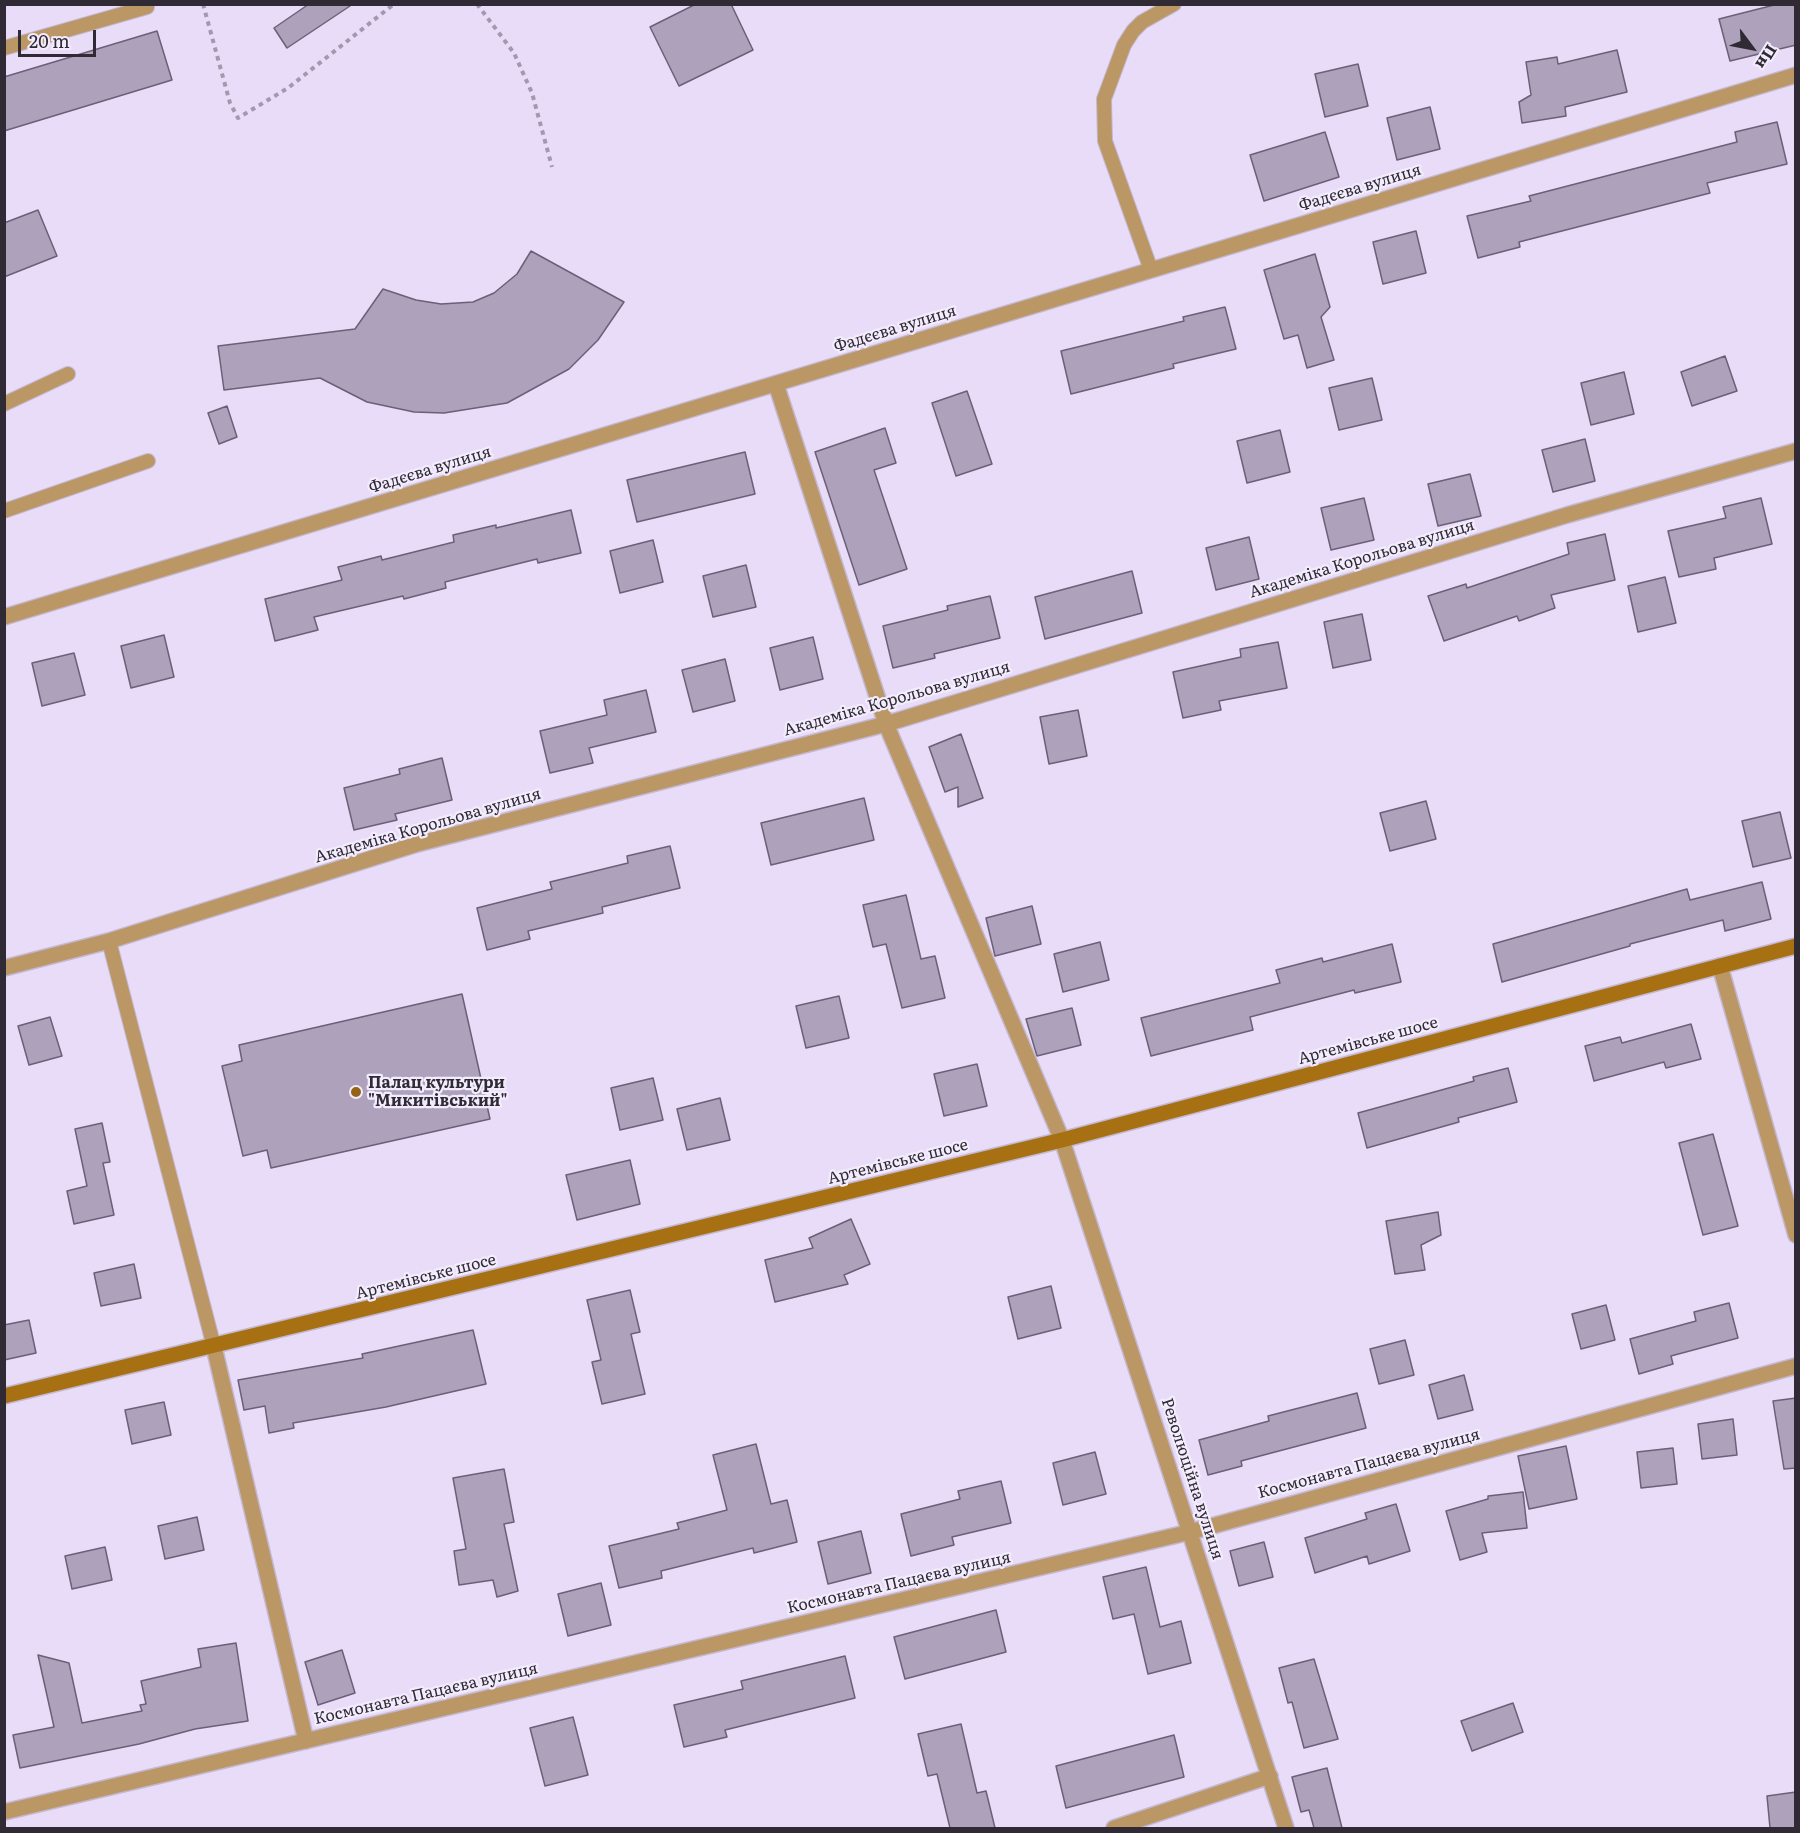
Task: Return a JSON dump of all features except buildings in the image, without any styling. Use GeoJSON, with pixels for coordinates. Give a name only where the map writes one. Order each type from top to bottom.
{"type":"FeatureCollection","features":[{"type":"Feature","properties":{"kind":"main road","name":"Артемівське шосе"},"geometry":{"type":"LineString","coordinates":[[4,1396],[1062,1140],[1796,946]]}},
{"type":"Feature","properties":{"kind":"street","name":"Фадєєва вулиця"},"geometry":{"type":"LineString","coordinates":[[4,617],[1796,75]]}},
{"type":"Feature","properties":{"kind":"street","name":"Революційна вулиця"},"geometry":{"type":"LineString","coordinates":[[776,384],[886,724],[1062,1140],[1286,1828]]}},
{"type":"Feature","properties":{"kind":"street","name":"Академіка Корольова вулиця"},"geometry":{"type":"LineString","coordinates":[[4,968],[109,941],[417,844],[886,724],[1567,514],[1796,451]]}},
{"type":"Feature","properties":{"kind":"street"},"geometry":{"type":"LineString","coordinates":[[1719,966],[1796,1235]]}},
{"type":"Feature","properties":{"kind":"street"},"geometry":{"type":"LineString","coordinates":[[214,1347],[306,1741]]}},
{"type":"Feature","properties":{"kind":"street","name":"Космонавта Пацаєва вулиця"},"geometry":{"type":"LineString","coordinates":[[4,1812],[1190,1532],[1796,1366]]}},
{"type":"Feature","properties":{"kind":"street"},"geometry":{"type":"LineString","coordinates":[[1114,1828],[1270,1776]]}},
{"type":"Feature","properties":{"kind":"lane"},"geometry":{"type":"LineString","coordinates":[[1151,270],[1105,141],[1104,99],[1124,45],[1133,31],[1142,22],[1174,4]]}},
{"type":"Feature","properties":{"kind":"lane"},"geometry":{"type":"LineString","coordinates":[[4,48],[147,7]]}},
{"type":"Feature","properties":{"kind":"lane"},"geometry":{"type":"LineString","coordinates":[[4,404],[68,374]]}},
{"type":"Feature","properties":{"kind":"lane"},"geometry":{"type":"LineString","coordinates":[[4,511],[148,460]]}},
{"type":"Feature","properties":{"kind":"lane"},"geometry":{"type":"LineString","coordinates":[[109,941],[214,1347]]}},
{"type":"Feature","properties":{"kind":"path"},"geometry":{"type":"LineString","coordinates":[[203,4],[230,103],[238,118],[288,88],[394,4]]}},
{"type":"Feature","properties":{"kind":"path"},"geometry":{"type":"LineString","coordinates":[[477,4],[514,53],[532,93],[542,126],[545,150],[552,167]]}},
{"type":"Feature","properties":{"kind":"place","name":"Палац культури \"Микитівський\""},"geometry":{"type":"Point","coordinates":[356,1092]}}]}
